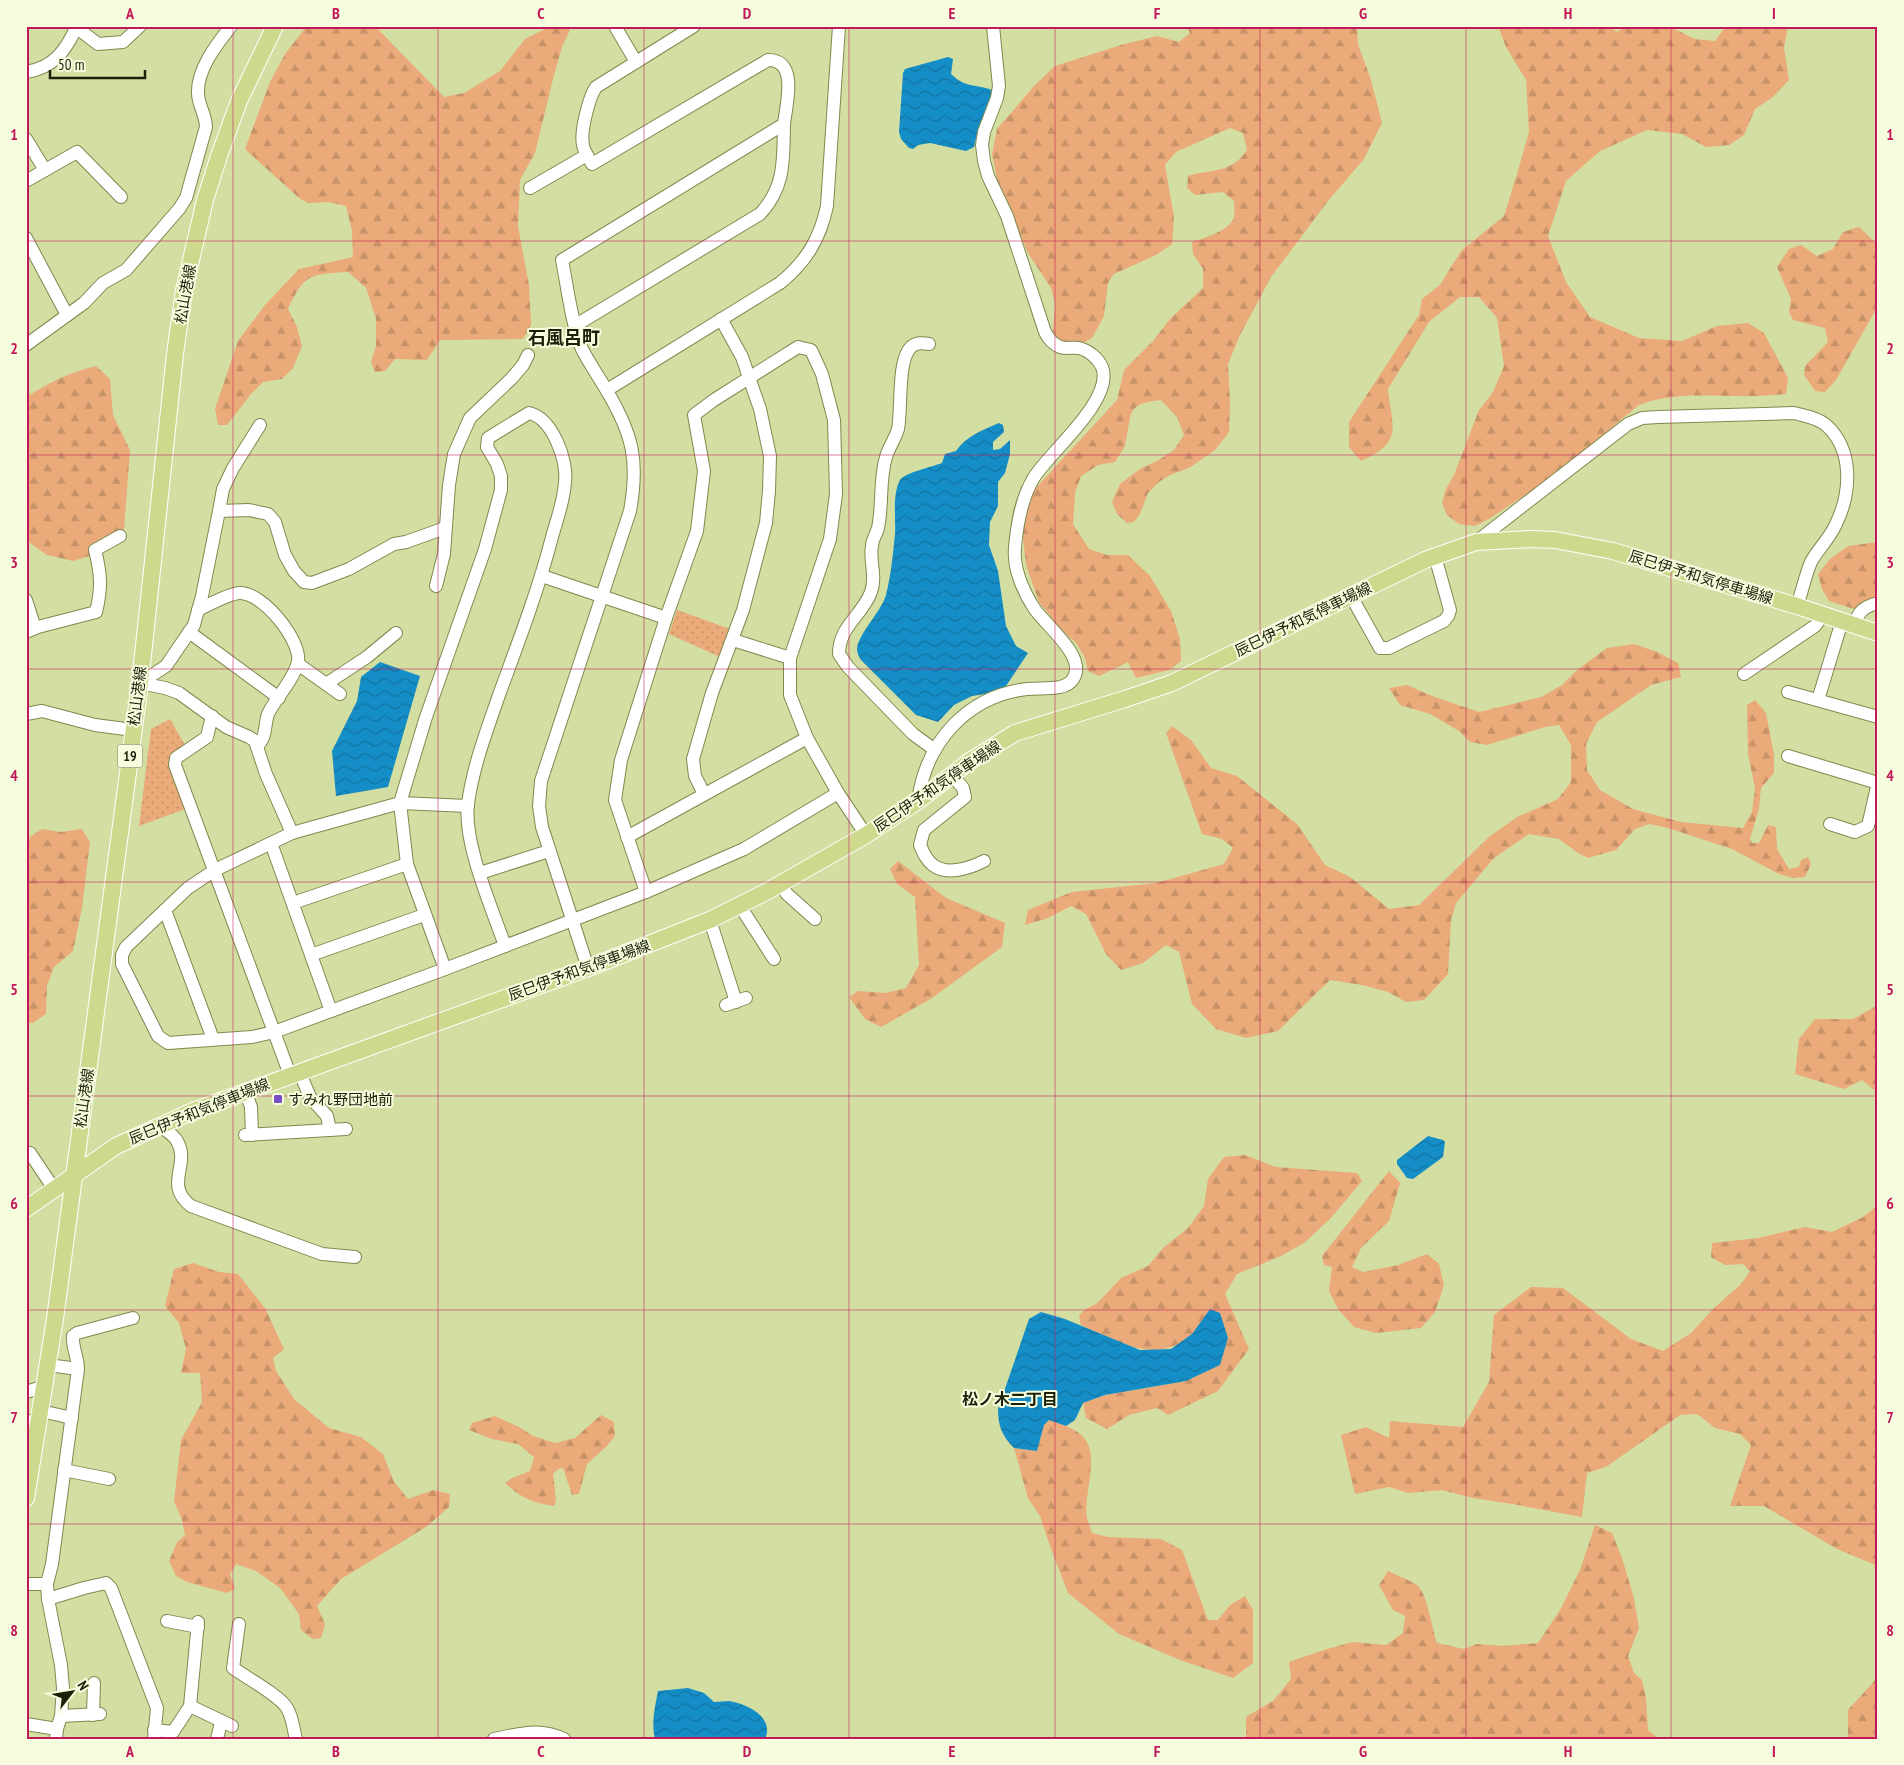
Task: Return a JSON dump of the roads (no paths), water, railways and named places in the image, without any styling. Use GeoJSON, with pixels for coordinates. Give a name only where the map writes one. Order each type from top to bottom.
{"type":"FeatureCollection","features":[{"type":"Feature","properties":{"kind":"main road","name":"松山港線"},"geometry":{"type":"LineString","coordinates":[[26,1498],[36,1418],[45,1386],[48,1365],[140,683],[175,354],[186,281],[205,200],[238,101],[275,26]]}},
{"type":"Feature","properties":{"kind":"main road","name":"辰巳伊予和気停車場線"},"geometry":{"type":"LineString","coordinates":[[26,1209],[116,1146],[159,1125],[294,1073],[588,968],[710,920],[740,906],[866,835],[918,801],[970,761],[1016,732],[1172,683],[1434,556],[1476,542],[1530,538],[1582,544],[1613,551],[1878,632]]}},
{"type":"Feature","properties":{"kind":"street"},"geometry":{"type":"LineString","coordinates":[[26,72],[41,70],[50,64],[60,54],[77,27],[98,44],[128,46],[140,26]]}},
{"type":"Feature","properties":{"kind":"street"},"geometry":{"type":"LineString","coordinates":[[26,345],[91,297],[103,282],[126,270],[183,204],[206,127],[206,119],[198,95],[198,84],[203,69],[218,42],[231,26]]}},
{"type":"Feature","properties":{"kind":"street"},"geometry":{"type":"LineString","coordinates":[[576,325],[760,214],[776,192],[781,179],[783,165],[787,73],[777,61],[768,60],[592,164],[583,147],[582,136],[591,93],[596,87],[694,26]]}},
{"type":"Feature","properties":{"kind":"street"},"geometry":{"type":"LineString","coordinates":[[607,390],[780,283],[795,271],[817,242],[827,206],[839,26]]}},
{"type":"Feature","properties":{"kind":"street"},"geometry":{"type":"LineString","coordinates":[[918,801],[921,780],[941,740],[959,718],[973,707],[1006,693],[1062,686],[1072,682],[1076,674],[1077,665],[1074,656],[1040,617],[1024,589],[1017,570],[1014,550],[1024,497],[1030,484],[1085,417],[1094,403],[1101,388],[1102,366],[1090,354],[1078,348],[1062,348],[1049,339],[1044,332],[1007,216],[988,176],[982,145],[984,132],[997,98],[999,86],[993,26]]}},
{"type":"Feature","properties":{"kind":"street"},"geometry":{"type":"LineString","coordinates":[[616,28],[636,62]]}},
{"type":"Feature","properties":{"kind":"street"},"geometry":{"type":"LineString","coordinates":[[588,968],[542,828],[539,806],[540,786],[630,511],[635,472],[629,433],[607,390],[582,348],[562,260],[784,124]]}},
{"type":"Feature","properties":{"kind":"street"},"geometry":{"type":"LineString","coordinates":[[26,139],[45,170]]}},
{"type":"Feature","properties":{"kind":"street"},"geometry":{"type":"LineString","coordinates":[[26,180],[77,152],[121,197]]}},
{"type":"Feature","properties":{"kind":"street"},"geometry":{"type":"LineString","coordinates":[[530,188],[587,155]]}},
{"type":"Feature","properties":{"kind":"street"},"geometry":{"type":"LineString","coordinates":[[26,238],[67,315]]}},
{"type":"Feature","properties":{"kind":"street"},"geometry":{"type":"LineString","coordinates":[[704,794],[695,776],[693,759],[712,693],[733,640],[766,523],[769,491],[770,456],[760,409],[742,357],[721,319]]}},
{"type":"Feature","properties":{"kind":"street"},"geometry":{"type":"LineString","coordinates":[[929,344],[919,343],[910,348],[905,358],[900,394],[900,416],[896,437],[886,458],[878,529],[872,544],[871,553],[874,578],[872,590],[866,604],[840,637],[839,654],[848,666],[913,734],[936,750]]}},
{"type":"Feature","properties":{"kind":"street"},"geometry":{"type":"LineString","coordinates":[[646,892],[615,800],[621,760],[666,618],[697,531],[704,471],[694,415],[714,400],[798,347],[811,350],[822,374],[834,420],[836,494],[830,539],[790,658],[790,695],[807,738],[838,793],[866,835]]}},
{"type":"Feature","properties":{"kind":"street"},"geometry":{"type":"LineString","coordinates":[[436,586],[444,554],[449,485],[454,454],[470,418],[512,378],[523,365],[528,354]]}},
{"type":"Feature","properties":{"kind":"street"},"geometry":{"type":"LineString","coordinates":[[445,969],[407,864],[400,803],[426,717],[485,549],[501,490],[501,476],[497,464],[487,447],[488,438],[529,413],[544,420],[556,440],[566,468],[563,498],[542,576],[481,746],[468,806],[473,852],[505,946]]}},
{"type":"Feature","properties":{"kind":"street"},"geometry":{"type":"LineString","coordinates":[[1476,542],[1628,424],[1642,418],[1794,413],[1810,417],[1825,424],[1837,438],[1845,456],[1848,481],[1844,505],[1835,527],[1810,563],[1797,606]]}},
{"type":"Feature","properties":{"kind":"street"},"geometry":{"type":"LineString","coordinates":[[140,683],[166,666],[194,625],[223,489],[233,468],[260,425]]}},
{"type":"Feature","properties":{"kind":"street"},"geometry":{"type":"LineString","coordinates":[[219,511],[249,510],[268,514],[275,522],[285,555],[294,572],[304,582],[312,584],[349,569],[394,544],[406,542],[445,528]]}},
{"type":"Feature","properties":{"kind":"street"},"geometry":{"type":"LineString","coordinates":[[26,600],[31,630],[96,612],[101,592],[100,570],[95,550],[120,536]]}},
{"type":"Feature","properties":{"kind":"street"},"geometry":{"type":"LineString","coordinates":[[1351,596],[1380,648],[1389,648],[1444,621],[1448,616],[1450,610],[1434,556]]}},
{"type":"Feature","properties":{"kind":"street"},"geometry":{"type":"LineString","coordinates":[[542,576],[666,618]]}},
{"type":"Feature","properties":{"kind":"street"},"geometry":{"type":"LineString","coordinates":[[198,610],[239,593],[251,594],[265,603],[278,617],[299,652],[298,664],[268,716],[264,738],[257,746]]}},
{"type":"Feature","properties":{"kind":"street"},"geometry":{"type":"LineString","coordinates":[[1818,700],[1848,623],[1865,608],[1878,603]]}},
{"type":"Feature","properties":{"kind":"street"},"geometry":{"type":"LineString","coordinates":[[1744,674],[1815,626],[1823,614]]}},
{"type":"Feature","properties":{"kind":"street"},"geometry":{"type":"LineString","coordinates":[[189,632],[279,698]]}},
{"type":"Feature","properties":{"kind":"street"},"geometry":{"type":"LineString","coordinates":[[326,684],[386,648],[396,633]]}},
{"type":"Feature","properties":{"kind":"street"},"geometry":{"type":"LineString","coordinates":[[733,640],[790,658]]}},
{"type":"Feature","properties":{"kind":"street"},"geometry":{"type":"LineString","coordinates":[[298,664],[340,694]]}},
{"type":"Feature","properties":{"kind":"street"},"geometry":{"type":"LineString","coordinates":[[140,683],[179,693],[226,727],[249,737],[257,746],[266,774],[292,833]]}},
{"type":"Feature","properties":{"kind":"street"},"geometry":{"type":"LineString","coordinates":[[1788,692],[1878,717]]}},
{"type":"Feature","properties":{"kind":"street"},"geometry":{"type":"LineString","coordinates":[[26,714],[42,711],[95,725],[133,730]]}},
{"type":"Feature","properties":{"kind":"street"},"geometry":{"type":"LineString","coordinates":[[212,716],[207,737],[176,758],[175,765],[274,1032],[294,1073],[310,1097],[327,1116],[330,1130]]}},
{"type":"Feature","properties":{"kind":"street"},"geometry":{"type":"LineString","coordinates":[[626,837],[807,738]]}},
{"type":"Feature","properties":{"kind":"street"},"geometry":{"type":"LineString","coordinates":[[1788,756],[1878,783],[1868,826],[1855,832],[1830,824]]}},
{"type":"Feature","properties":{"kind":"street"},"geometry":{"type":"LineString","coordinates":[[952,775],[963,788],[965,797],[924,830],[920,845],[925,858],[934,866],[943,869],[959,870],[973,867],[984,861]]}},
{"type":"Feature","properties":{"kind":"street"},"geometry":{"type":"LineString","coordinates":[[468,806],[400,803],[292,833],[215,870],[188,888],[126,947],[122,955],[122,964],[158,1036],[168,1043],[252,1037],[274,1032],[646,892],[744,848],[838,793]]}},
{"type":"Feature","properties":{"kind":"street"},"geometry":{"type":"LineString","coordinates":[[271,843],[331,1011]]}},
{"type":"Feature","properties":{"kind":"street"},"geometry":{"type":"LineString","coordinates":[[480,873],[550,851]]}},
{"type":"Feature","properties":{"kind":"street"},"geometry":{"type":"LineString","coordinates":[[293,903],[407,864]]}},
{"type":"Feature","properties":{"kind":"street"},"geometry":{"type":"LineString","coordinates":[[780,884],[787,894],[815,919]]}},
{"type":"Feature","properties":{"kind":"street"},"geometry":{"type":"LineString","coordinates":[[740,906],[774,959]]}},
{"type":"Feature","properties":{"kind":"street"},"geometry":{"type":"LineString","coordinates":[[165,910],[213,1039]]}},
{"type":"Feature","properties":{"kind":"street"},"geometry":{"type":"LineString","coordinates":[[311,955],[424,915]]}},
{"type":"Feature","properties":{"kind":"street"},"geometry":{"type":"LineString","coordinates":[[710,920],[736,1002]]}},
{"type":"Feature","properties":{"kind":"street"},"geometry":{"type":"LineString","coordinates":[[245,1091],[251,1107],[248,1135],[346,1129]]}},
{"type":"Feature","properties":{"kind":"street"},"geometry":{"type":"LineString","coordinates":[[159,1125],[178,1142],[181,1161],[177,1186],[185,1201],[191,1206],[322,1254],[355,1257]]}},
{"type":"Feature","properties":{"kind":"street"},"geometry":{"type":"LineString","coordinates":[[26,1156],[30,1153],[54,1189]]}},
{"type":"Feature","properties":{"kind":"street"},"geometry":{"type":"LineString","coordinates":[[26,1724],[56,1734],[61,1716],[61,1665],[48,1599],[47,1584],[52,1564],[78,1369],[78,1359],[72,1344],[74,1336],[77,1333],[133,1318]]}},
{"type":"Feature","properties":{"kind":"street"},"geometry":{"type":"LineString","coordinates":[[48,1365],[78,1369]]}},
{"type":"Feature","properties":{"kind":"street"},"geometry":{"type":"LineString","coordinates":[[26,1392],[45,1386]]}},
{"type":"Feature","properties":{"kind":"street"},"geometry":{"type":"LineString","coordinates":[[36,1418],[72,1418]]}},
{"type":"Feature","properties":{"kind":"street"},"geometry":{"type":"LineString","coordinates":[[64,1470],[109,1479]]}},
{"type":"Feature","properties":{"kind":"street"},"geometry":{"type":"LineString","coordinates":[[26,1584],[47,1584]]}},
{"type":"Feature","properties":{"kind":"street"},"geometry":{"type":"LineString","coordinates":[[48,1599],[84,1588],[106,1584],[111,1588],[157,1708],[154,1734],[173,1732],[190,1706],[198,1624],[167,1621]]}},
{"type":"Feature","properties":{"kind":"street"},"geometry":{"type":"LineString","coordinates":[[239,1624],[233,1668],[287,1707],[294,1726],[296,1739]]}},
{"type":"Feature","properties":{"kind":"street"},"geometry":{"type":"LineString","coordinates":[[61,1716],[97,1714],[94,1684]]}},
{"type":"Feature","properties":{"kind":"street"},"geometry":{"type":"LineString","coordinates":[[190,1706],[226,1724],[217,1739]]}},
{"type":"Feature","properties":{"kind":"street"},"geometry":{"type":"LineString","coordinates":[[494,1739],[534,1731],[551,1733],[564,1739]]}},
{"type":"Feature","properties":{"kind":"water"},"geometry":{"type":"Polygon","coordinates":[[[948,57],[953,59],[951,74],[961,82],[992,90],[974,147],[966,151],[930,143],[918,145],[913,149],[909,148],[901,139],[899,132],[903,73],[905,69],[948,57]]]}},
{"type":"Feature","properties":{"kind":"water"},"geometry":{"type":"Polygon","coordinates":[[[999,423],[1003,425],[1004,432],[993,442],[993,450],[1000,449],[1010,440],[1010,454],[1005,473],[998,482],[998,506],[990,522],[989,545],[998,571],[1006,626],[1016,646],[1028,653],[1006,686],[985,694],[972,696],[954,705],[938,722],[916,715],[861,660],[858,655],[858,643],[886,595],[891,572],[895,534],[896,493],[900,480],[912,473],[942,463],[945,454],[956,451],[970,437],[999,423]]]}},
{"type":"Feature","properties":{"kind":"water"},"geometry":{"type":"Polygon","coordinates":[[[380,662],[420,676],[388,787],[336,796],[332,751],[357,701],[361,677],[380,662]]]}},
{"type":"Feature","properties":{"kind":"water"},"geometry":{"type":"Polygon","coordinates":[[[1428,1136],[1445,1142],[1443,1157],[1413,1179],[1407,1178],[1397,1164],[1397,1160],[1428,1136]]]}},
{"type":"Feature","properties":{"kind":"water"},"geometry":{"type":"Polygon","coordinates":[[[1210,1309],[1220,1313],[1228,1338],[1220,1365],[1186,1381],[1105,1395],[1083,1403],[1075,1420],[1066,1426],[1049,1420],[1044,1425],[1037,1451],[1014,1448],[1006,1439],[1000,1426],[998,1409],[1029,1319],[1041,1312],[1065,1319],[1140,1350],[1171,1349],[1192,1334],[1210,1309]]]}},
{"type":"Feature","properties":{"kind":"water"},"geometry":{"type":"Polygon","coordinates":[[[688,1688],[704,1693],[714,1702],[729,1701],[744,1705],[758,1713],[766,1724],[765,1739],[655,1739],[653,1721],[658,1691],[688,1688]]]}},
{"type":"Feature","properties":{"kind":"place","name":"すみれ野団地前"},"geometry":{"type":"Point","coordinates":[278,1099]}},
{"type":"Feature","properties":{"kind":"district","name":"石風呂町"},"geometry":{"type":"Point","coordinates":[564,337]}},
{"type":"Feature","properties":{"kind":"district","name":"松ノ木二丁目"},"geometry":{"type":"Point","coordinates":[1010,1399]}}]}
